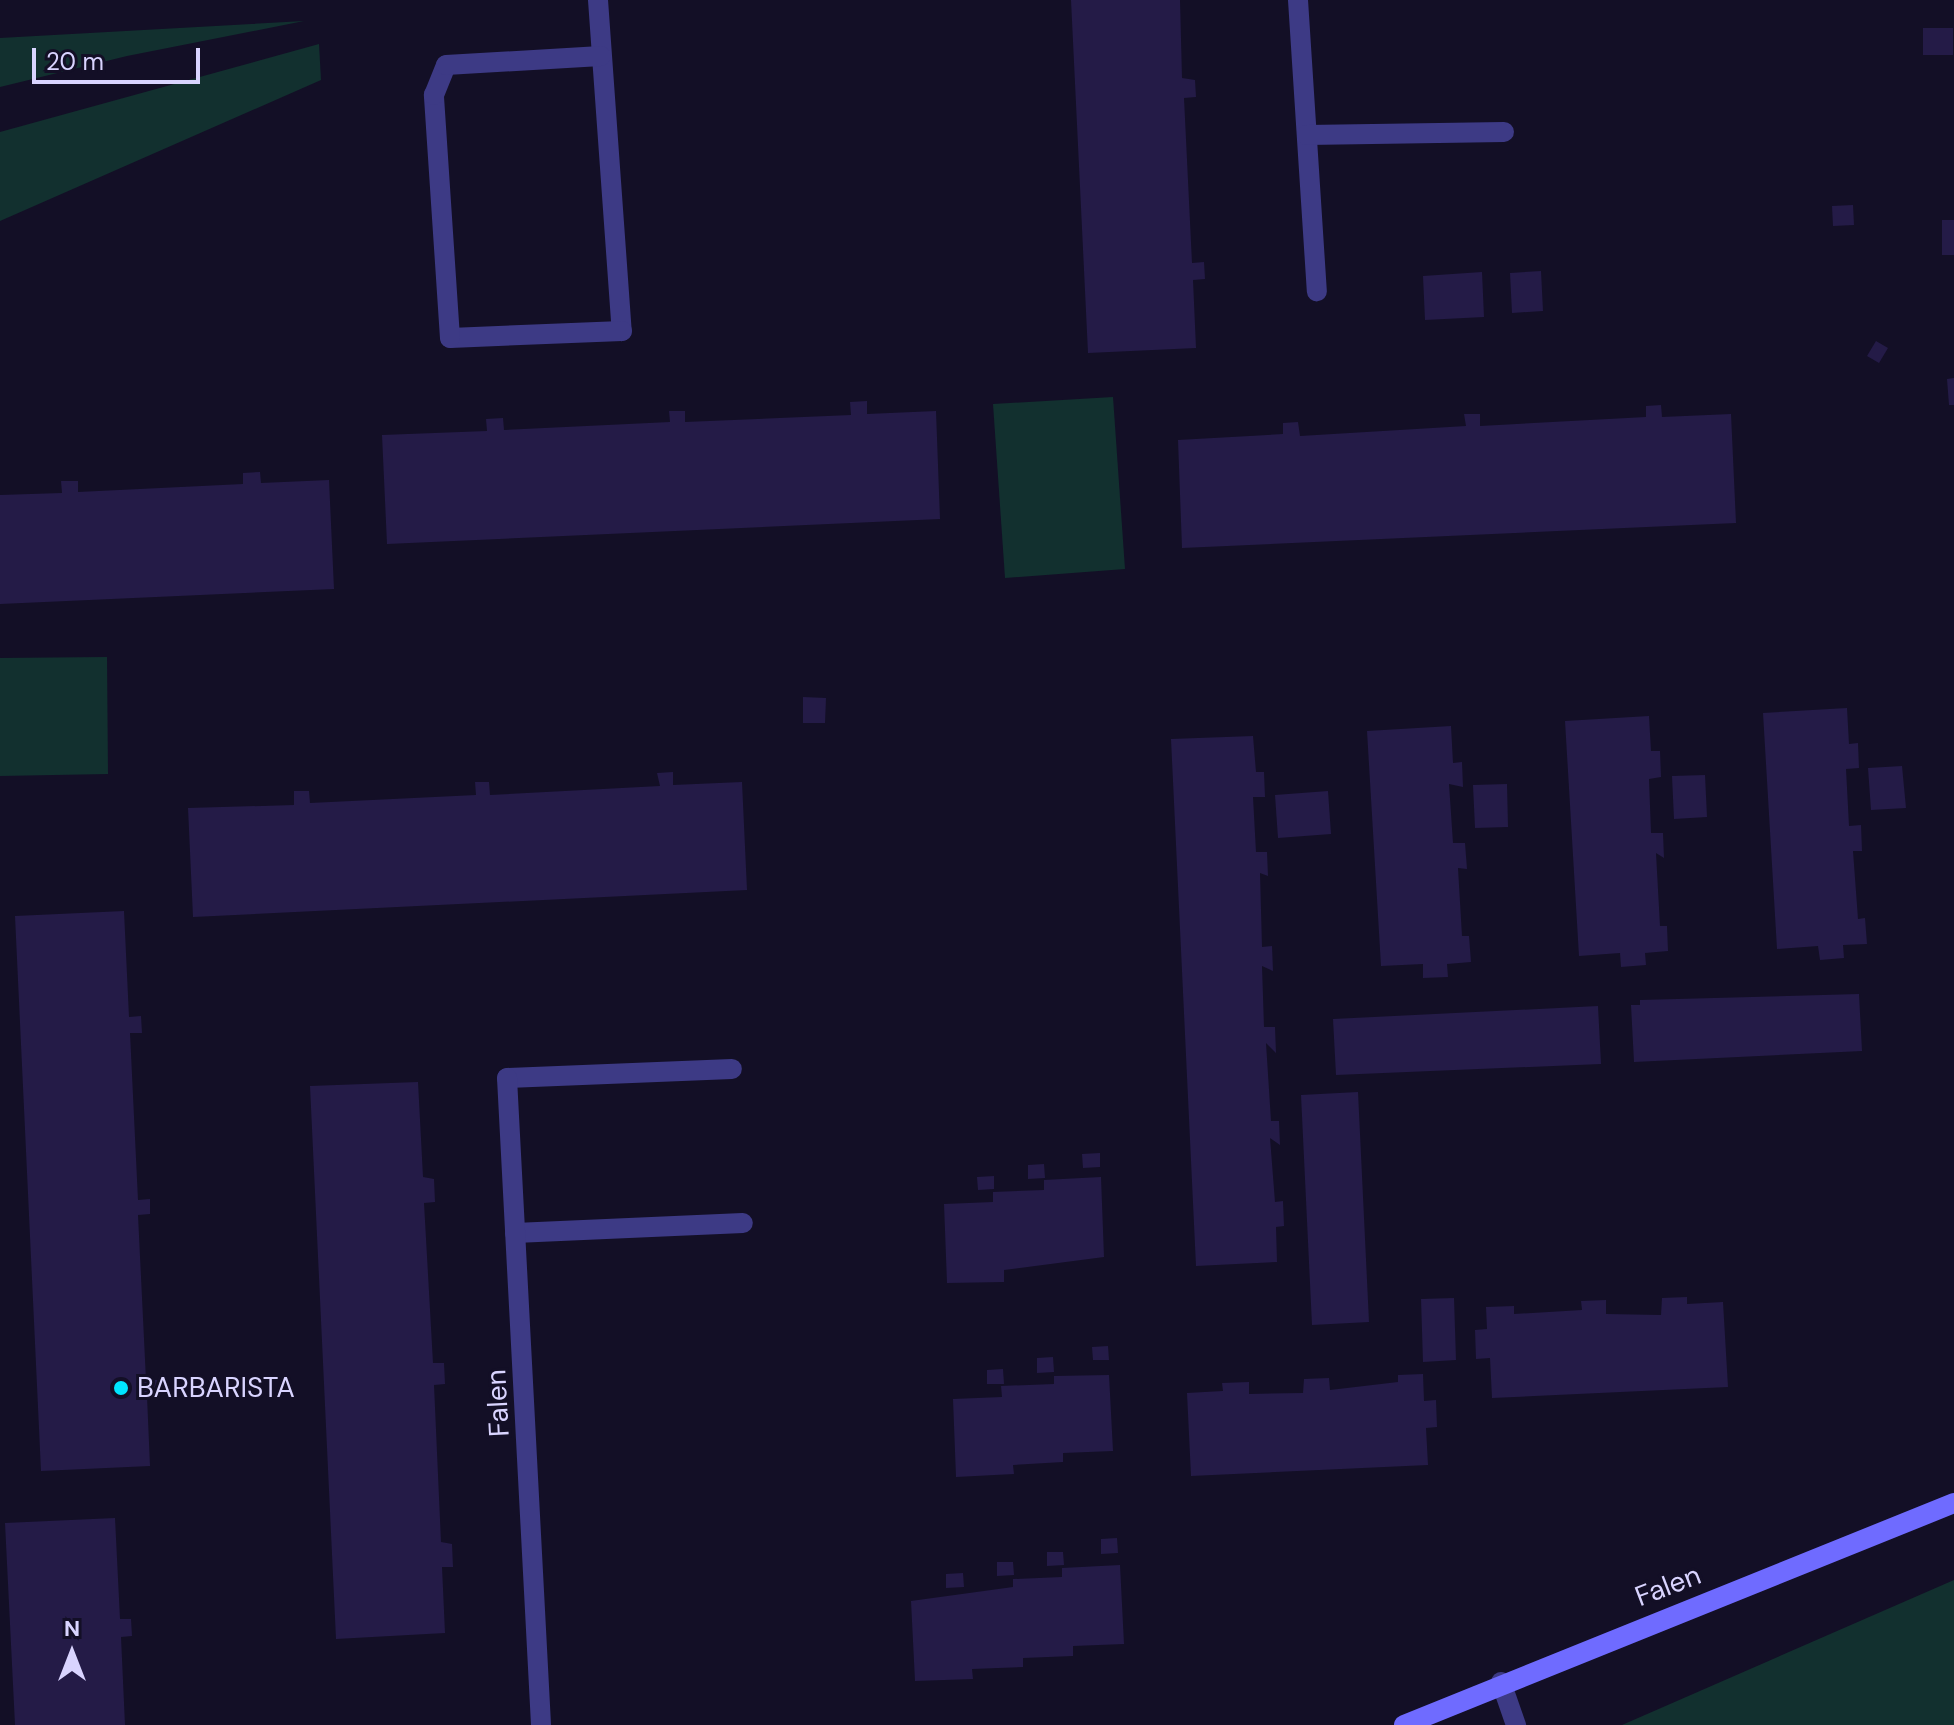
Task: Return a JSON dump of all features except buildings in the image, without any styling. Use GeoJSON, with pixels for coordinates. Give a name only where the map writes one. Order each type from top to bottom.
{"type":"FeatureCollection","features":[{"type":"Feature","properties":{"kind":"street"},"geometry":{"type":"LineString","coordinates":[[598,0],[622,331],[450,338],[434,95],[446,65],[601,56]]}},
{"type":"Feature","properties":{"kind":"street"},"geometry":{"type":"LineString","coordinates":[[1298,0],[1317,291]]}},
{"type":"Feature","properties":{"kind":"street"},"geometry":{"type":"LineString","coordinates":[[1307,135],[1504,132]]}},
{"type":"Feature","properties":{"kind":"street","name":"Falen"},"geometry":{"type":"LineString","coordinates":[[541,1725],[507,1078],[732,1069]]}},
{"type":"Feature","properties":{"kind":"street"},"geometry":{"type":"LineString","coordinates":[[515,1233],[743,1223]]}},
{"type":"Feature","properties":{"kind":"street","name":"Falen"},"geometry":{"type":"LineString","coordinates":[[1404,1725],[1501,1682],[1954,1503]]}},
{"type":"Feature","properties":{"kind":"street"},"geometry":{"type":"LineString","coordinates":[[1501,1682],[1516,1725]]}},
{"type":"Feature","properties":{"kind":"green space"},"geometry":{"type":"Polygon","coordinates":[[[304,21],[127,56],[0,87],[0,38],[304,21]]]}},
{"type":"Feature","properties":{"kind":"green space"},"geometry":{"type":"Polygon","coordinates":[[[319,44],[321,80],[0,221],[0,132],[319,44]]]}},
{"type":"Feature","properties":{"kind":"green space"},"geometry":{"type":"Polygon","coordinates":[[[1113,397],[1125,569],[1005,578],[993,404],[1113,397]]]}},
{"type":"Feature","properties":{"kind":"green space"},"geometry":{"type":"Polygon","coordinates":[[[107,657],[108,774],[0,776],[0,658],[107,657]]]}},
{"type":"Feature","properties":{"kind":"green space"},"geometry":{"type":"Polygon","coordinates":[[[1954,1580],[1954,1725],[1622,1725],[1954,1580]]]}},
{"type":"Feature","properties":{"kind":"place","name":"BARBARISTA"},"geometry":{"type":"Point","coordinates":[121,1388]}}]}
